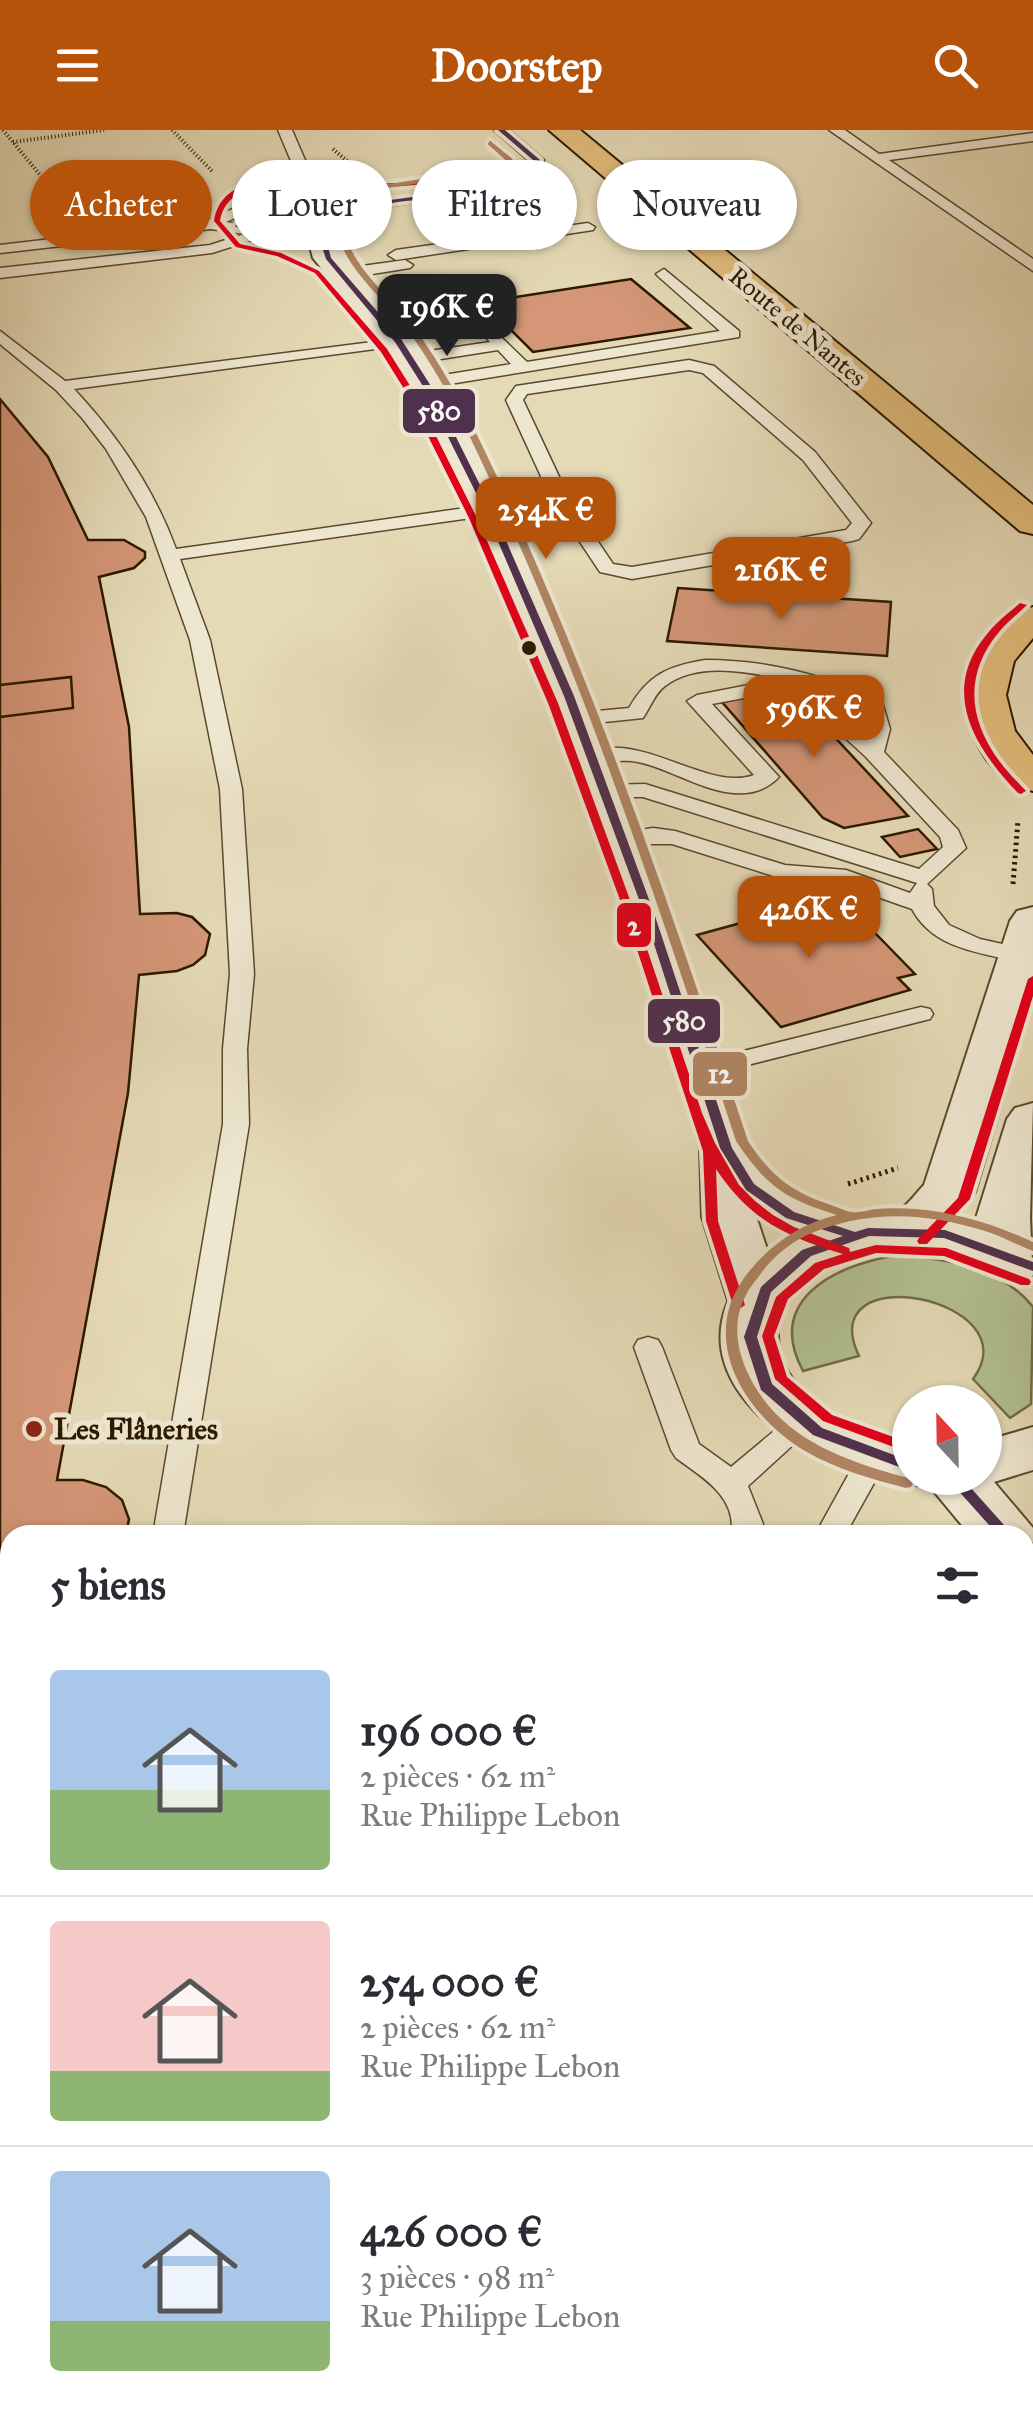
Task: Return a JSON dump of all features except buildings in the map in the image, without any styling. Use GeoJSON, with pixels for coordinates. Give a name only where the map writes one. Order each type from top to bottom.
{"type":"FeatureCollection","features":[{"type":"Feature","properties":{"kind":"main road","name":"Route de Nantes"},"geometry":{"type":"LineString","coordinates":[[563,130],[1033,523]]}},
{"type":"Feature","properties":{"kind":"main road"},"geometry":{"type":"LineString","coordinates":[[608,130],[645,160]]}},
{"type":"Feature","properties":{"kind":"main road"},"geometry":{"type":"LineString","coordinates":[[1033,619],[1016,629],[989,665],[984,706],[1004,750],[1033,778]]}},
{"type":"Feature","properties":{"kind":"street"},"geometry":{"type":"LineString","coordinates":[[326,250],[406,353],[489,510],[590,755],[726,1148],[750,1188],[790,1215],[841,1209],[911,1229],[950,1233],[1026,1262]]}},
{"type":"Feature","properties":{"kind":"street"},"geometry":{"type":"LineString","coordinates":[[911,1229],[948,1192],[1027,938]]}},
{"type":"Feature","properties":{"kind":"street"},"geometry":{"type":"LineString","coordinates":[[1026,1262],[1003,1218],[1033,1119]]}},
{"type":"Feature","properties":{"kind":"street"},"geometry":{"type":"LineString","coordinates":[[726,1148],[729,1217],[756,1300]]}},
{"type":"Feature","properties":{"kind":"street"},"geometry":{"type":"LineString","coordinates":[[841,1209],[809,1249],[778,1272],[756,1300],[750,1325],[750,1351],[760,1376],[777,1401],[802,1424],[835,1444],[892,1462]]}},
{"type":"Feature","properties":{"kind":"street"},"geometry":{"type":"LineString","coordinates":[[1002,1458],[1033,1448]]}},
{"type":"Feature","properties":{"kind":"street"},"geometry":{"type":"LineString","coordinates":[[970,1495],[997,1525]]}},
{"type":"Feature","properties":{"kind":"lane"},"geometry":{"type":"LineString","coordinates":[[285,130],[297,160]]}},
{"type":"Feature","properties":{"kind":"lane"},"geometry":{"type":"LineString","coordinates":[[392,200],[498,186],[525,176],[538,160],[501,130]]}},
{"type":"Feature","properties":{"kind":"lane"},"geometry":{"type":"LineString","coordinates":[[836,130],[1033,266]]}},
{"type":"Feature","properties":{"kind":"lane"},"geometry":{"type":"LineString","coordinates":[[972,130],[992,142]]}},
{"type":"Feature","properties":{"kind":"lane"},"geometry":{"type":"LineString","coordinates":[[877,158],[1033,137]]}},
{"type":"Feature","properties":{"kind":"lane"},"geometry":{"type":"LineString","coordinates":[[365,250],[400,260],[588,227]]}},
{"type":"Feature","properties":{"kind":"lane"},"geometry":{"type":"LineString","coordinates":[[0,249],[30,245]]}},
{"type":"Feature","properties":{"kind":"lane"},"geometry":{"type":"LineString","coordinates":[[0,273],[232,246]]}},
{"type":"Feature","properties":{"kind":"lane"},"geometry":{"type":"LineString","coordinates":[[59,250],[69,264]]}},
{"type":"Feature","properties":{"kind":"lane"},"geometry":{"type":"LineString","coordinates":[[406,353],[524,367],[733,334],[664,274]]}},
{"type":"Feature","properties":{"kind":"lane"},"geometry":{"type":"LineString","coordinates":[[406,353],[474,317],[524,367]]}},
{"type":"Feature","properties":{"kind":"lane"},"geometry":{"type":"LineString","coordinates":[[0,336],[62,386],[121,459],[155,518],[200,640],[231,789],[242,974],[235,1049],[236,1124],[170,1525]]}},
{"type":"Feature","properties":{"kind":"lane"},"geometry":{"type":"LineString","coordinates":[[62,386],[501,345]]}},
{"type":"Feature","properties":{"kind":"lane"},"geometry":{"type":"LineString","coordinates":[[689,365],[708,369],[809,456],[862,522],[852,534],[632,573],[607,568],[562,500],[514,400],[522,390],[689,365]]}},
{"type":"Feature","properties":{"kind":"lane"},"geometry":{"type":"LineString","coordinates":[[170,555],[562,500]]}},
{"type":"Feature","properties":{"kind":"lane"},"geometry":{"type":"LineString","coordinates":[[590,755],[636,714],[657,682],[692,666],[774,670],[841,688],[875,706],[880,729],[872,754]]}},
{"type":"Feature","properties":{"kind":"lane"},"geometry":{"type":"LineString","coordinates":[[590,755],[644,756],[734,789],[754,786],[768,777],[697,701],[796,682],[950,835],[955,848],[923,878],[920,904],[929,922],[958,940],[1027,938]]}},
{"type":"Feature","properties":{"kind":"lane"},"geometry":{"type":"LineString","coordinates":[[590,755],[646,790],[923,878]]}},
{"type":"Feature","properties":{"kind":"lane"},"geometry":{"type":"LineString","coordinates":[[621,839],[674,838],[783,872],[838,875],[920,904]]}},
{"type":"Feature","properties":{"kind":"lane"},"geometry":{"type":"LineString","coordinates":[[700,1069],[920,1014]]}},
{"type":"Feature","properties":{"kind":"lane"},"geometry":{"type":"LineString","coordinates":[[648,1346],[686,1450],[732,1483],[748,1525]]}},
{"type":"Feature","properties":{"kind":"lane"},"geometry":{"type":"LineString","coordinates":[[732,1483],[802,1424]]}},
{"type":"Feature","properties":{"kind":"lane"},"geometry":{"type":"LineString","coordinates":[[838,1525],[892,1462]]}},
{"type":"Feature","properties":{"kind":"path"},"geometry":{"type":"LineString","coordinates":[[3,130],[30,163]]}},
{"type":"Feature","properties":{"kind":"path"},"geometry":{"type":"LineString","coordinates":[[13,142],[104,130]]}},
{"type":"Feature","properties":{"kind":"path"},"geometry":{"type":"LineString","coordinates":[[172,130],[201,160]]}},
{"type":"Feature","properties":{"kind":"path"},"geometry":{"type":"LineString","coordinates":[[324,140],[346,160]]}},
{"type":"Feature","properties":{"kind":"path"},"geometry":{"type":"LineString","coordinates":[[841,1209],[848,1184],[905,1166],[953,1175]]}},
{"type":"Feature","properties":{"kind":"green space"},"geometry":{"type":"Polygon","coordinates":[[[893,1256],[969,1266],[1020,1293],[1033,1307],[1031,1404],[1010,1418],[1002,1410],[1002,1385],[979,1385],[973,1379],[983,1351],[974,1327],[951,1309],[920,1299],[890,1298],[865,1306],[853,1325],[859,1356],[803,1371],[794,1346],[793,1324],[799,1306],[829,1278],[893,1256]]]}},
{"type":"Feature","properties":{"kind":"transit line","name":"580"},"geometry":{"type":"LineString","coordinates":[[392,202],[481,191],[522,175],[537,160],[501,130]]}},
{"type":"Feature","properties":{"kind":"transit line","name":"2"},"geometry":{"type":"LineString","coordinates":[[490,143],[510,160],[469,174],[425,182],[259,184],[227,199],[217,221],[238,246],[279,254],[317,272],[384,351],[410,392],[473,518],[553,703],[632,919],[709,1151],[712,1221],[739,1305]]}},
{"type":"Feature","properties":{"kind":"transit line","name":"12"},"geometry":{"type":"LineString","coordinates":[[392,185],[469,174],[511,161],[490,143]]}},
{"type":"Feature","properties":{"kind":"transit line","name":"580"},"geometry":{"type":"LineString","coordinates":[[326,250],[328,258],[398,341],[425,383],[489,511],[569,696],[649,913],[726,1148],[750,1187],[790,1215],[850,1234]]}},
{"type":"Feature","properties":{"kind":"transit line","name":"12"},"geometry":{"type":"LineString","coordinates":[[348,250],[412,330],[439,371],[474,436],[540,581],[633,818],[742,1141],[777,1184],[802,1199],[855,1217]]}},
{"type":"Feature","properties":{"kind":"transit line","name":"2"},"geometry":{"type":"LineString","coordinates":[[1021,791],[983,744],[973,721],[969,696],[971,673],[981,649],[1023,605]]}},
{"type":"Feature","properties":{"kind":"transit line","name":"2"},"geometry":{"type":"LineString","coordinates":[[923,1241],[964,1199],[1033,979]]}},
{"type":"Feature","properties":{"kind":"transit line","name":"2"},"geometry":{"type":"LineString","coordinates":[[697,1114],[721,1168],[750,1204],[790,1230],[845,1251]]}},
{"type":"Feature","properties":{"kind":"transit line","name":"12"},"geometry":{"type":"LineString","coordinates":[[892,1479],[832,1459],[810,1447],[771,1417],[754,1397],[734,1355],[732,1323],[740,1293],[765,1259],[796,1235],[833,1220],[874,1213],[958,1219],[1033,1247]]}},
{"type":"Feature","properties":{"kind":"transit line","name":"580"},"geometry":{"type":"LineString","coordinates":[[892,1459],[817,1432],[766,1386],[750,1337],[765,1290],[806,1253],[868,1232],[945,1234],[1033,1267]]}},
{"type":"Feature","properties":{"kind":"transit line","name":"2"},"geometry":{"type":"LineString","coordinates":[[892,1441],[827,1418],[781,1379],[768,1336],[782,1297],[820,1266],[876,1249],[946,1252],[1025,1282]]}},
{"type":"Feature","properties":{"kind":"transit line","name":"580"},"geometry":{"type":"LineString","coordinates":[[970,1495],[997,1525]]}},
{"type":"Feature","properties":{"kind":"place","name":"Les Flâneries"},"geometry":{"type":"Point","coordinates":[34,1429]}}]}
